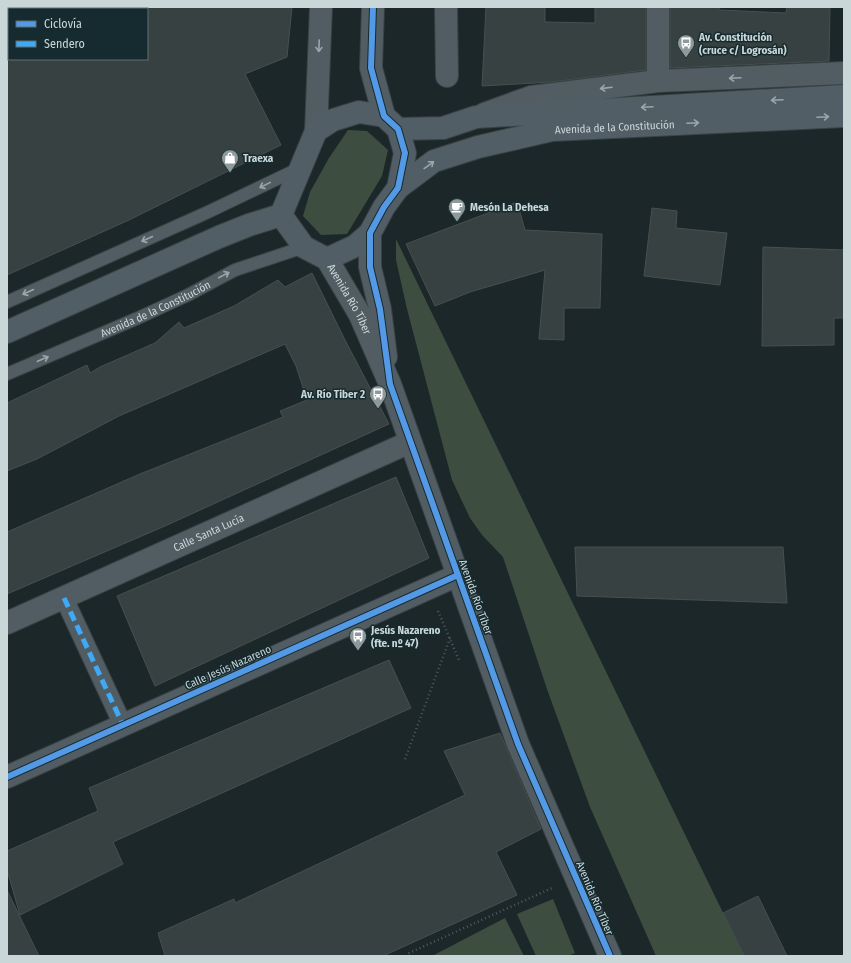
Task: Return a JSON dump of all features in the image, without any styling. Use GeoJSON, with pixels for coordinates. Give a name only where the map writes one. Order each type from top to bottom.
{"type":"FeatureCollection","features":[{"type":"Feature","properties":{"kind":"main road","name":"Avenida de la Constitución"},"geometry":{"type":"LineString","coordinates":[[391,123],[443,128],[476,117],[844,96]]}},
{"type":"Feature","properties":{"kind":"main road"},"geometry":{"type":"LineString","coordinates":[[359,112],[391,123],[405,153],[398,188],[384,207],[370,233],[355,246],[328,259],[304,247],[281,215],[316,131],[333,120],[359,112]]}},
{"type":"Feature","properties":{"kind":"main road","name":"Avenida de la Constitución"},"geometry":{"type":"LineString","coordinates":[[398,188],[434,161],[478,147],[552,130],[844,116]]}},
{"type":"Feature","properties":{"kind":"main road"},"geometry":{"type":"LineString","coordinates":[[7,332],[219,237],[249,225],[281,215]]}},
{"type":"Feature","properties":{"kind":"street"},"geometry":{"type":"LineString","coordinates":[[316,131],[321,7]]}},
{"type":"Feature","properties":{"kind":"street"},"geometry":{"type":"LineString","coordinates":[[373,7],[371,68],[391,123]]}},
{"type":"Feature","properties":{"kind":"street"},"geometry":{"type":"LineString","coordinates":[[446,7],[447,76]]}},
{"type":"Feature","properties":{"kind":"street"},"geometry":{"type":"LineString","coordinates":[[658,7],[658,81]]}},
{"type":"Feature","properties":{"kind":"street","name":"Avenida de la Constitución"},"geometry":{"type":"LineString","coordinates":[[476,117],[531,97],[658,81],[844,72]]}},
{"type":"Feature","properties":{"kind":"street","name":"Avenida Río Tíber"},"geometry":{"type":"LineString","coordinates":[[370,233],[370,267],[380,310],[390,384]]}},
{"type":"Feature","properties":{"kind":"street","name":"Avenida Río Tíber"},"geometry":{"type":"LineString","coordinates":[[328,259],[360,315],[390,384],[518,744],[610,956]]}},
{"type":"Feature","properties":{"kind":"street","name":"Calle Santa Lucía"},"geometry":{"type":"LineString","coordinates":[[7,623],[410,442]]}},
{"type":"Feature","properties":{"kind":"street","name":"Calle Jesús Nazareno"},"geometry":{"type":"LineString","coordinates":[[7,777],[458,575]]}},
{"type":"Feature","properties":{"kind":"street"},"geometry":{"type":"LineString","coordinates":[[64,598],[123,725]]}},
{"type":"Feature","properties":{"kind":"lane"},"geometry":{"type":"LineString","coordinates":[[7,302],[206,213],[300,168]]}},
{"type":"Feature","properties":{"kind":"lane","name":"Avenida de la Constitución"},"geometry":{"type":"LineString","coordinates":[[7,374],[138,318],[188,295],[235,270],[304,247]]}},
{"type":"Feature","properties":{"kind":"path"},"geometry":{"type":"LineString","coordinates":[[405,759],[450,638]]}},
{"type":"Feature","properties":{"kind":"path"},"geometry":{"type":"LineString","coordinates":[[406,956],[407,954],[556,886]]}},
{"type":"Feature","properties":{"kind":"green space"},"geometry":{"type":"Polygon","coordinates":[[[348,130],[367,131],[388,150],[382,176],[347,234],[321,235],[303,216],[310,192],[329,158],[348,130]]]}},
{"type":"Feature","properties":{"kind":"green space"},"geometry":{"type":"Polygon","coordinates":[[[396,239],[744,956],[656,956],[590,807],[548,692],[503,557],[482,535],[470,518],[452,480],[407,309],[396,260],[396,239]]]}},
{"type":"Feature","properties":{"kind":"green space"},"geometry":{"type":"Polygon","coordinates":[[[553,899],[575,953],[568,956],[536,956],[517,914],[553,899]]]}},
{"type":"Feature","properties":{"kind":"green space"},"geometry":{"type":"Polygon","coordinates":[[[505,918],[524,956],[432,956],[505,918]]]}},
{"type":"Feature","properties":{"kind":"building"},"geometry":{"type":"Polygon","coordinates":[[[292,7],[287,57],[245,74],[281,145],[129,220],[7,275],[7,59],[148,60],[147,8],[292,7]]]}},
{"type":"Feature","properties":{"kind":"building"},"geometry":{"type":"Polygon","coordinates":[[[486,7],[545,7],[545,22],[595,23],[595,7],[646,7],[646,70],[552,82],[482,86],[486,7]]]}},
{"type":"Feature","properties":{"kind":"building"},"geometry":{"type":"Polygon","coordinates":[[[670,7],[719,7],[719,10],[786,13],[787,7],[830,7],[829,61],[670,68],[670,7]]]}},
{"type":"Feature","properties":{"kind":"building"},"geometry":{"type":"Polygon","coordinates":[[[517,202],[525,230],[602,234],[600,308],[564,308],[564,340],[539,339],[545,270],[470,292],[435,306],[406,244],[517,202]]]}},
{"type":"Feature","properties":{"kind":"building"},"geometry":{"type":"Polygon","coordinates":[[[652,208],[677,211],[676,228],[727,233],[720,285],[644,276],[652,208]]]}},
{"type":"Feature","properties":{"kind":"building"},"geometry":{"type":"Polygon","coordinates":[[[763,247],[844,250],[844,318],[834,318],[834,345],[762,346],[763,247]]]}},
{"type":"Feature","properties":{"kind":"building"},"geometry":{"type":"Polygon","coordinates":[[[312,273],[389,424],[165,526],[7,594],[7,532],[140,474],[283,417],[280,411],[307,400],[296,366],[285,344],[119,416],[37,459],[7,471],[7,403],[87,365],[90,373],[100,367],[155,343],[179,322],[184,328],[234,306],[278,280],[285,287],[312,273]]]}},
{"type":"Feature","properties":{"kind":"building"},"geometry":{"type":"Polygon","coordinates":[[[396,477],[429,558],[155,686],[117,596],[396,477]]]}},
{"type":"Feature","properties":{"kind":"building"},"geometry":{"type":"Polygon","coordinates":[[[575,547],[783,547],[787,603],[577,596],[575,547]]]}},
{"type":"Feature","properties":{"kind":"building"},"geometry":{"type":"Polygon","coordinates":[[[389,660],[411,708],[113,842],[123,864],[20,915],[7,870],[7,851],[98,811],[89,788],[389,660]]]}},
{"type":"Feature","properties":{"kind":"building"},"geometry":{"type":"Polygon","coordinates":[[[500,733],[541,829],[496,852],[517,895],[383,956],[165,956],[158,933],[234,899],[235,903],[465,795],[444,751],[500,733]]]}},
{"type":"Feature","properties":{"kind":"building"},"geometry":{"type":"Polygon","coordinates":[[[7,890],[39,956],[7,956],[7,890]]]}},
{"type":"Feature","properties":{"kind":"building"},"geometry":{"type":"Polygon","coordinates":[[[758,896],[787,956],[744,956],[723,913],[758,896]]]}},
{"type":"Feature","properties":{"kind":"marked path"},"geometry":{"type":"LineString","coordinates":[[64,598],[123,725]]}},
{"type":"Feature","properties":{"kind":"cycle path"},"geometry":{"type":"LineString","coordinates":[[373,7],[371,68],[384,116],[398,129],[405,153],[398,188],[384,207],[370,233],[370,267],[380,309],[390,384],[518,744],[610,956]]}},
{"type":"Feature","properties":{"kind":"cycle path"},"geometry":{"type":"LineString","coordinates":[[7,777],[458,575]]}},
{"type":"Feature","properties":{"kind":"place","name":"Av. Constitución (cruce c/ Logrosán)"},"geometry":{"type":"Point","coordinates":[686,58]}},
{"type":"Feature","properties":{"kind":"place","name":"Traexa"},"geometry":{"type":"Point","coordinates":[230,173]}},
{"type":"Feature","properties":{"kind":"place","name":"Mesón La Dehesa"},"geometry":{"type":"Point","coordinates":[457,222]}},
{"type":"Feature","properties":{"kind":"place","name":"Av. Río Tiber 2"},"geometry":{"type":"Point","coordinates":[378,409]}},
{"type":"Feature","properties":{"kind":"place","name":"Jesús Nazareno (fte. nº 47)"},"geometry":{"type":"Point","coordinates":[358,651]}}]}
